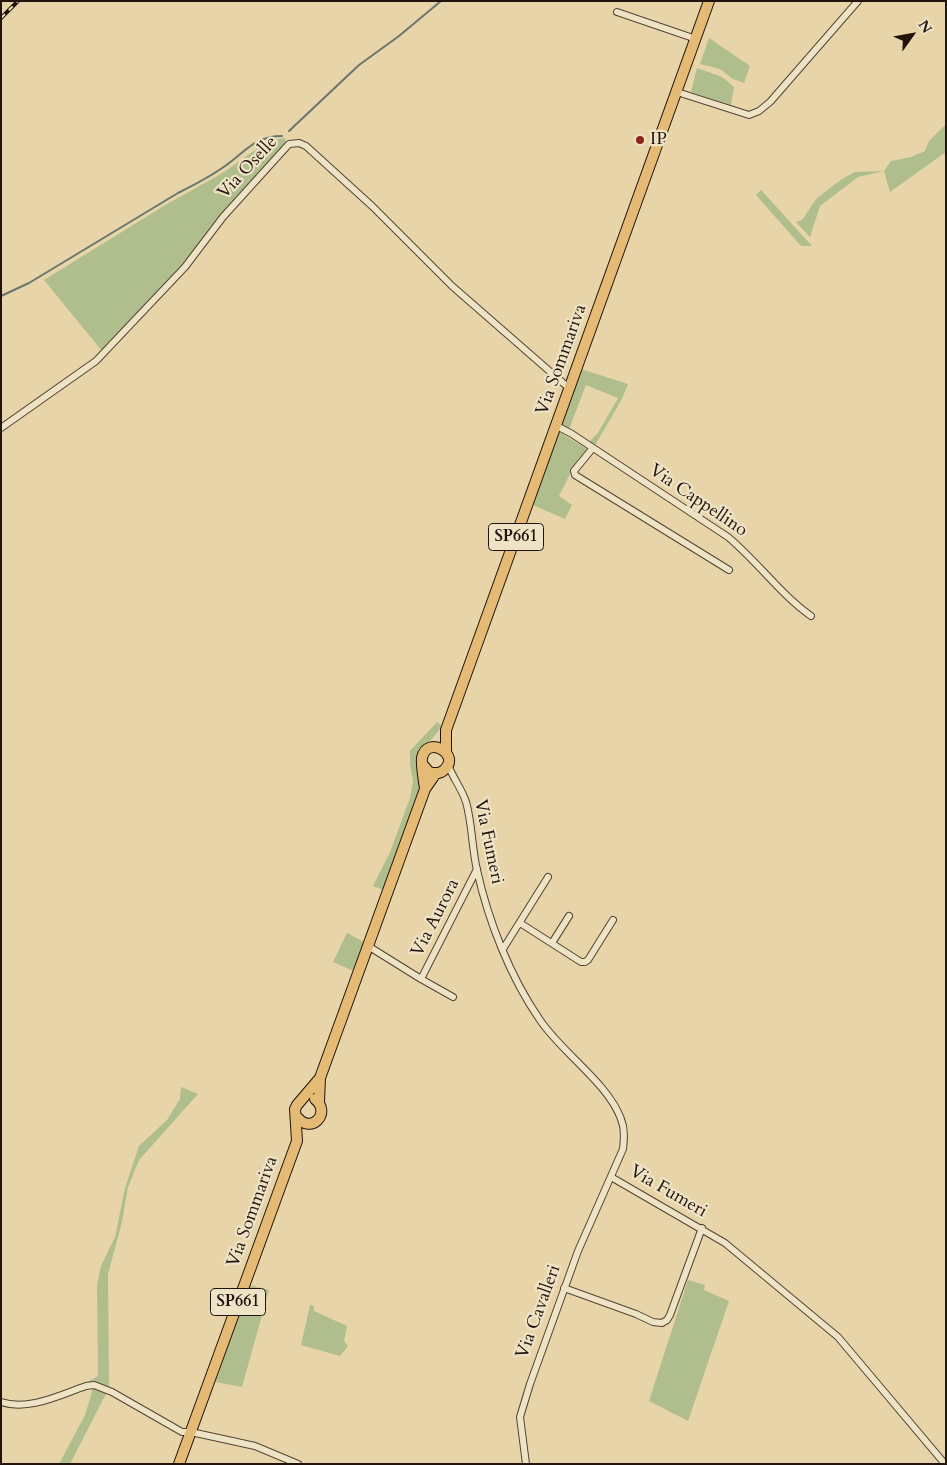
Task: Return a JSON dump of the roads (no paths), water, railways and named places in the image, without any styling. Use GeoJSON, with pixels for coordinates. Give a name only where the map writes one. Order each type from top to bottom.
{"type":"FeatureCollection","features":[{"type":"Feature","properties":{"kind":"main road","name":"Via Sommariva"},"geometry":{"type":"LineString","coordinates":[[432,747],[446,730],[709,1]]}},
{"type":"Feature","properties":{"kind":"main road","name":"Via Sommariva"},"geometry":{"type":"LineString","coordinates":[[446,730],[446,752]]}},
{"type":"Feature","properties":{"kind":"main road"},"geometry":{"type":"LineString","coordinates":[[320,1078],[299,1101],[295,1109],[297,1117],[303,1123],[312,1124],[321,1115],[319,1102],[320,1078],[425,789],[448,764],[446,752],[438,747],[432,747],[424,753],[422,761],[425,789]]}},
{"type":"Feature","properties":{"kind":"main road"},"geometry":{"type":"LineString","coordinates":[[423,765],[429,772],[438,773]]}},
{"type":"Feature","properties":{"kind":"main road"},"geometry":{"type":"LineString","coordinates":[[303,1098],[312,1098],[319,1102]]}},
{"type":"Feature","properties":{"kind":"main road","name":"Via Sommariva"},"geometry":{"type":"LineString","coordinates":[[179,1464],[297,1141],[297,1117]]}},
{"type":"Feature","properties":{"kind":"main road","name":"Via Sommariva"},"geometry":{"type":"LineString","coordinates":[[297,1141],[312,1124]]}},
{"type":"Feature","properties":{"kind":"street"},"geometry":{"type":"LineString","coordinates":[[677,92],[749,115],[754,114],[770,102],[858,1]]}},
{"type":"Feature","properties":{"kind":"street"},"geometry":{"type":"LineString","coordinates":[[617,12],[696,39]]}},
{"type":"Feature","properties":{"kind":"street","name":"Via Oselle"},"geometry":{"type":"LineString","coordinates":[[1,428],[96,361],[185,267],[223,217],[289,144],[299,143],[306,146],[364,199],[452,286],[570,389]]}},
{"type":"Feature","properties":{"kind":"street","name":"Via Cappellino"},"geometry":{"type":"LineString","coordinates":[[556,425],[728,538],[744,551],[796,605],[812,616]]}},
{"type":"Feature","properties":{"kind":"street"},"geometry":{"type":"LineString","coordinates":[[592,449],[577,466],[574,471],[575,475],[729,570]]}},
{"type":"Feature","properties":{"kind":"street","name":"Via Fumeri"},"geometry":{"type":"LineString","coordinates":[[448,764],[466,803],[477,869],[487,909],[503,949],[527,999],[540,1021],[560,1045],[598,1084],[612,1103],[621,1120],[625,1135],[623,1149],[611,1177],[725,1243],[838,1337],[945,1464]]}},
{"type":"Feature","properties":{"kind":"street"},"geometry":{"type":"LineString","coordinates":[[438,773],[452,776]]}},
{"type":"Feature","properties":{"kind":"street","name":"Via Aurora"},"geometry":{"type":"LineString","coordinates":[[421,979],[477,869]]}},
{"type":"Feature","properties":{"kind":"street"},"geometry":{"type":"LineString","coordinates":[[503,949],[548,877]]}},
{"type":"Feature","properties":{"kind":"street"},"geometry":{"type":"LineString","coordinates":[[552,943],[569,916]]}},
{"type":"Feature","properties":{"kind":"street"},"geometry":{"type":"LineString","coordinates":[[520,923],[581,962],[585,962],[613,920]]}},
{"type":"Feature","properties":{"kind":"street"},"geometry":{"type":"LineString","coordinates":[[368,946],[453,997]]}},
{"type":"Feature","properties":{"kind":"street","name":"Via Cavalleri"},"geometry":{"type":"LineString","coordinates":[[526,1464],[520,1417],[578,1251],[611,1177]]}},
{"type":"Feature","properties":{"kind":"street"},"geometry":{"type":"LineString","coordinates":[[564,1288],[653,1322],[662,1323],[670,1315],[702,1228]]}},
{"type":"Feature","properties":{"kind":"street"},"geometry":{"type":"LineString","coordinates":[[1,1402],[35,1403],[94,1385],[112,1392],[182,1432],[190,1432],[255,1446],[298,1464]]}},
{"type":"Feature","properties":{"kind":"waterway"},"geometry":{"type":"LineString","coordinates":[[289,131],[359,65],[399,36],[441,1]]}},
{"type":"Feature","properties":{"kind":"waterway"},"geometry":{"type":"LineString","coordinates":[[1,296],[29,283],[178,193],[208,177],[257,142],[282,136]]}},
{"type":"Feature","properties":{"kind":"railway"},"geometry":{"type":"LineString","coordinates":[[1,18],[18,1]]}},
{"type":"Feature","properties":{"kind":"place","name":"IP"},"geometry":{"type":"Point","coordinates":[640,140]}}]}
